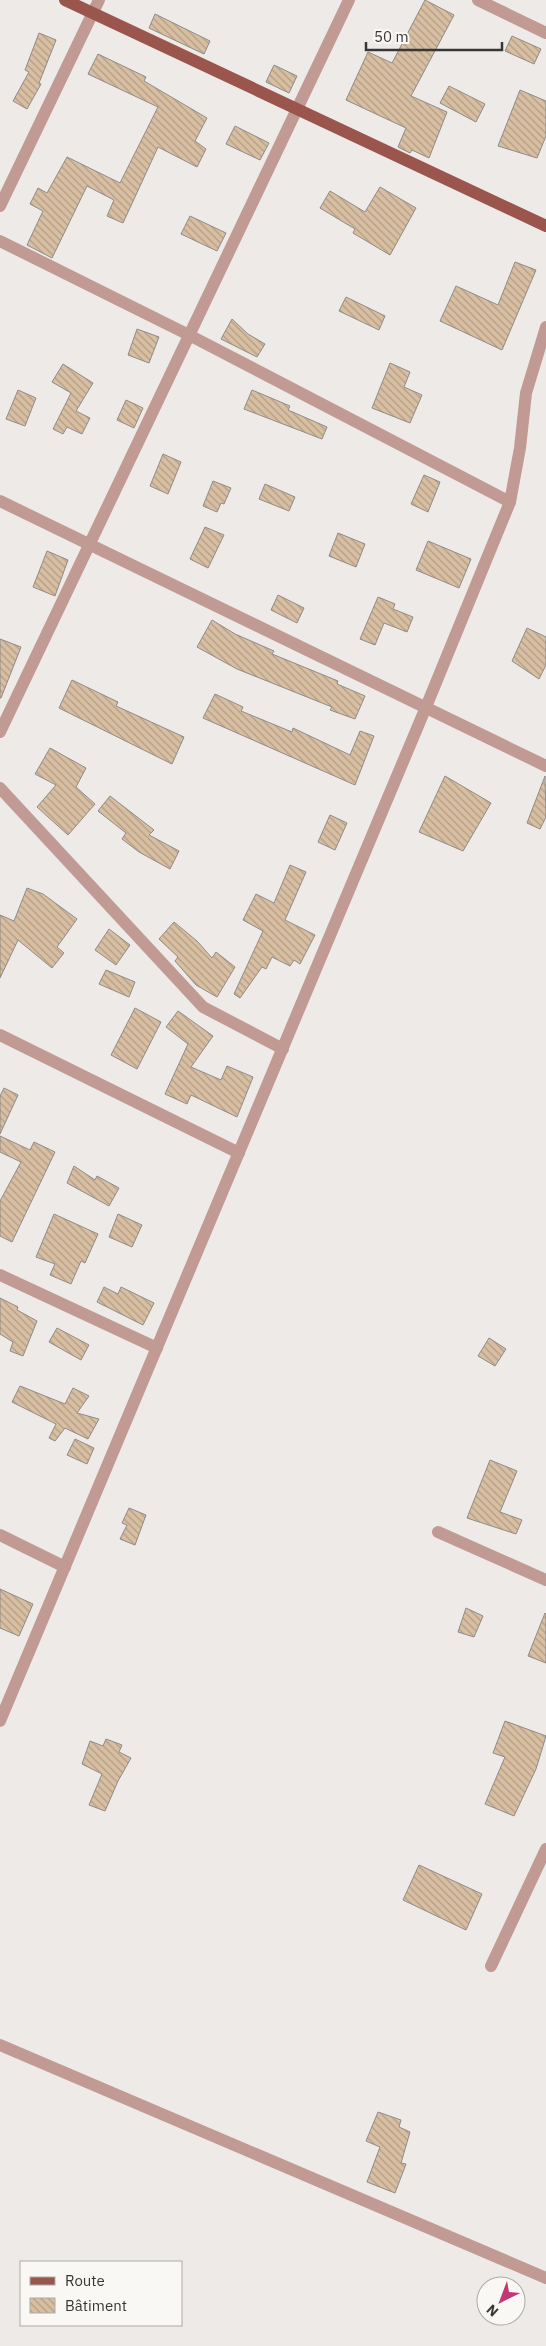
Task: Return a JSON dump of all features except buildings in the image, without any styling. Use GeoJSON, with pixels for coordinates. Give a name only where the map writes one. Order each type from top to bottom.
{"type":"FeatureCollection","features":[{"type":"Feature","properties":{"kind":"main road"},"geometry":{"type":"LineString","coordinates":[[65,0],[546,226]]}},
{"type":"Feature","properties":{"kind":"street"},"geometry":{"type":"LineString","coordinates":[[0,206],[99,0]]}},
{"type":"Feature","properties":{"kind":"street"},"geometry":{"type":"LineString","coordinates":[[0,732],[349,0]]}},
{"type":"Feature","properties":{"kind":"street"},"geometry":{"type":"LineString","coordinates":[[478,0],[546,33]]}},
{"type":"Feature","properties":{"kind":"street"},"geometry":{"type":"LineString","coordinates":[[0,241],[189,335],[510,502]]}},
{"type":"Feature","properties":{"kind":"street"},"geometry":{"type":"LineString","coordinates":[[0,1722],[426,707],[510,502],[520,448],[526,393],[546,327]]}},
{"type":"Feature","properties":{"kind":"street"},"geometry":{"type":"LineString","coordinates":[[0,501],[546,766]]}},
{"type":"Feature","properties":{"kind":"street"},"geometry":{"type":"LineString","coordinates":[[0,788],[203,1007],[283,1049]]}},
{"type":"Feature","properties":{"kind":"street"},"geometry":{"type":"LineString","coordinates":[[0,1036],[239,1153]]}},
{"type":"Feature","properties":{"kind":"street"},"geometry":{"type":"LineString","coordinates":[[0,1275],[157,1348]]}},
{"type":"Feature","properties":{"kind":"street"},"geometry":{"type":"LineString","coordinates":[[438,1532],[546,1580]]}},
{"type":"Feature","properties":{"kind":"street"},"geometry":{"type":"LineString","coordinates":[[0,1535],[65,1567]]}},
{"type":"Feature","properties":{"kind":"street"},"geometry":{"type":"LineString","coordinates":[[491,1966],[546,1849]]}},
{"type":"Feature","properties":{"kind":"street"},"geometry":{"type":"LineString","coordinates":[[0,2045],[546,2278]]}}]}
